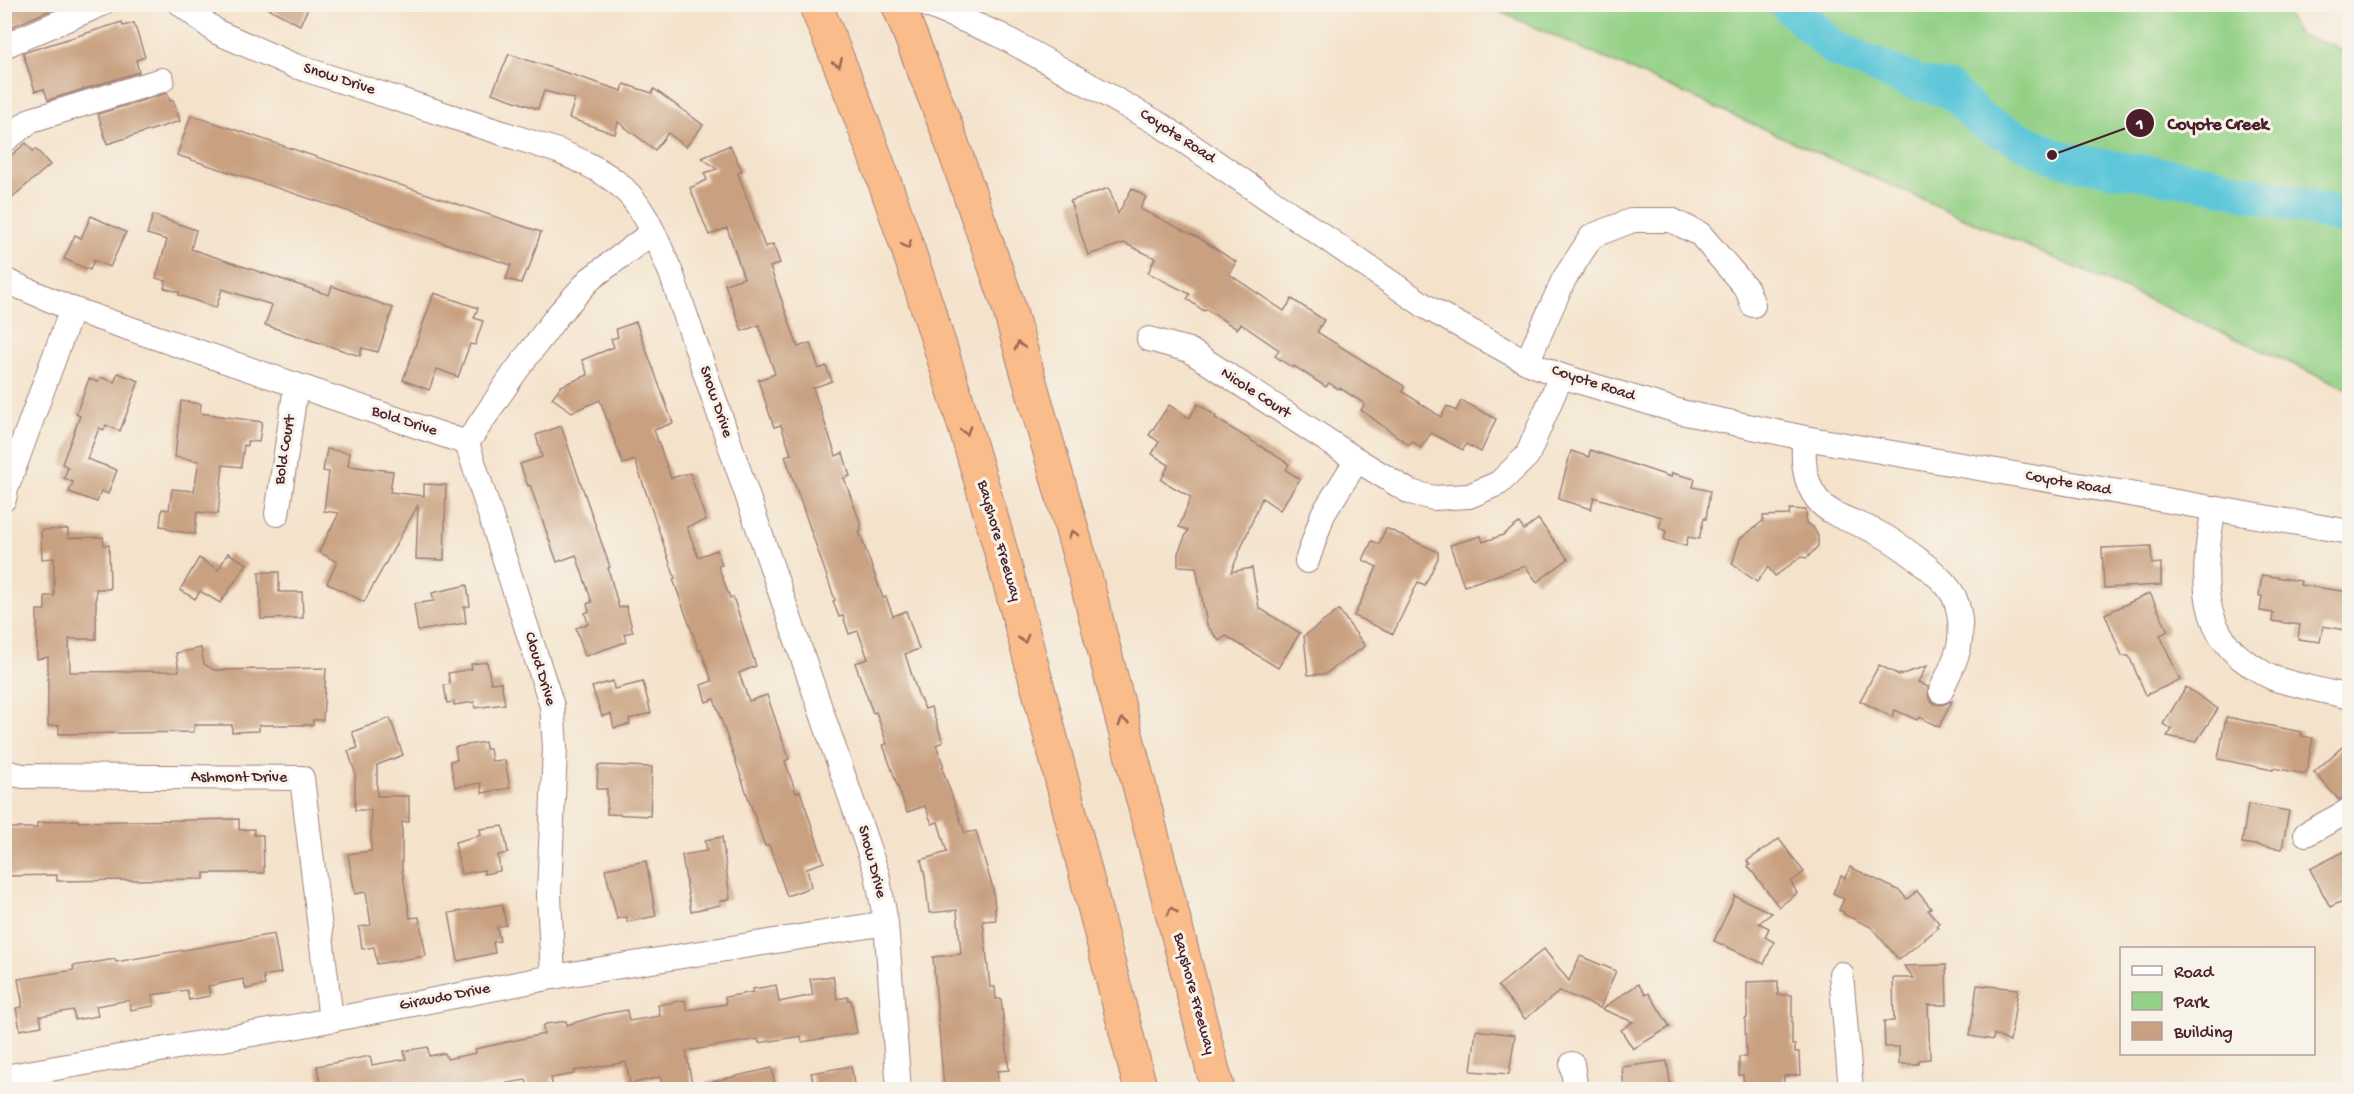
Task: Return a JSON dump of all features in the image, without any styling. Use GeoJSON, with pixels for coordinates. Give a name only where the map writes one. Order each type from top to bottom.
{"type":"FeatureCollection","features":[{"type":"Feature","properties":{"kind":"highway","name":"Bayshore Freeway"},"geometry":{"type":"LineString","coordinates":[[898,4],[978,215],[1007,302],[1084,572],[1218,1089]]}},
{"type":"Feature","properties":{"kind":"highway","name":"Bayshore Freeway"},"geometry":{"type":"LineString","coordinates":[[815,6],[859,112],[913,263],[952,384],[1000,545],[1141,1089]]}},
{"type":"Feature","properties":{"kind":"street"},"geometry":{"type":"LineString","coordinates":[[4,46],[102,4]]}},
{"type":"Feature","properties":{"kind":"street","name":"Snow Drive"},"geometry":{"type":"LineString","coordinates":[[181,4],[217,32],[295,66],[558,151],[591,166],[618,183],[641,211],[653,232],[674,284],[877,874],[886,923],[899,1089]]}},
{"type":"Feature","properties":{"kind":"street","name":"Coyote Road"},"geometry":{"type":"LineString","coordinates":[[925,4],[1000,35],[1161,125],[1428,308],[1527,362],[1561,376],[1681,412],[1805,438],[2349,532]]}},
{"type":"Feature","properties":{"kind":"street"},"geometry":{"type":"LineString","coordinates":[[4,141],[31,120],[162,80]]}},
{"type":"Feature","properties":{"kind":"street"},"geometry":{"type":"LineString","coordinates":[[1527,362],[1564,279],[1592,236],[1633,219],[1671,219],[1700,234],[1747,289],[1753,304]]}},
{"type":"Feature","properties":{"kind":"street"},"geometry":{"type":"LineString","coordinates":[[467,443],[513,375],[576,294],[590,279],[653,232]]}},
{"type":"Feature","properties":{"kind":"street","name":"Bold Drive"},"geometry":{"type":"LineString","coordinates":[[4,280],[72,309],[296,387],[467,443]]}},
{"type":"Feature","properties":{"kind":"street"},"geometry":{"type":"LineString","coordinates":[[4,499],[72,309]]}},
{"type":"Feature","properties":{"kind":"street","name":"Nicole Court"},"geometry":{"type":"LineString","coordinates":[[1149,339],[1189,350],[1357,460],[1410,492],[1434,498],[1469,496],[1498,483],[1527,456],[1561,376]]}},
{"type":"Feature","properties":{"kind":"street","name":"Bold Court"},"geometry":{"type":"LineString","coordinates":[[277,514],[296,387]]}},
{"type":"Feature","properties":{"kind":"street"},"geometry":{"type":"LineString","coordinates":[[1805,438],[1802,458],[1809,483],[1817,500],[1832,512],[1892,541],[1937,576],[1955,598],[1960,621],[1960,642],[1941,691]]}},
{"type":"Feature","properties":{"kind":"street","name":"Cloud Drive"},"geometry":{"type":"LineString","coordinates":[[467,443],[552,706],[555,747],[549,896],[553,977]]}},
{"type":"Feature","properties":{"kind":"street"},"geometry":{"type":"LineString","coordinates":[[1307,561],[1323,514],[1357,460]]}},
{"type":"Feature","properties":{"kind":"street"},"geometry":{"type":"LineString","coordinates":[[2214,508],[2207,545],[2205,589],[2211,614],[2222,637],[2240,657],[2271,678],[2349,697]]}},
{"type":"Feature","properties":{"kind":"street","name":"Ashmont Drive"},"geometry":{"type":"LineString","coordinates":[[4,772],[23,776],[302,778],[331,1020]]}},
{"type":"Feature","properties":{"kind":"street"},"geometry":{"type":"LineString","coordinates":[[2306,834],[2349,810]]}},
{"type":"Feature","properties":{"kind":"street","name":"Giraudo Drive"},"geometry":{"type":"LineString","coordinates":[[4,1077],[28,1081],[553,977],[886,923]]}},
{"type":"Feature","properties":{"kind":"street"},"geometry":{"type":"LineString","coordinates":[[1841,974],[1851,1089]]}},
{"type":"Feature","properties":{"kind":"street"},"geometry":{"type":"LineString","coordinates":[[1572,1064],[1576,1089]]}},
{"type":"Feature","properties":{"kind":"green space"},"geometry":{"type":"Polygon","coordinates":[[[1485,5],[2282,5],[2299,36],[2333,45],[2349,57],[2349,389],[1485,5]]]}},
{"type":"Feature","properties":{"kind":"building"},"geometry":{"type":"Polygon","coordinates":[[[4,4],[65,4],[4,30],[4,4]]]}},
{"type":"Feature","properties":{"kind":"building"},"geometry":{"type":"Polygon","coordinates":[[[260,4],[310,4],[300,25],[260,4]]]}},
{"type":"Feature","properties":{"kind":"building"},"geometry":{"type":"Polygon","coordinates":[[[122,22],[123,26],[134,23],[145,57],[136,60],[139,72],[48,100],[44,89],[35,91],[23,53],[122,22]]]}},
{"type":"Feature","properties":{"kind":"building"},"geometry":{"type":"Polygon","coordinates":[[[509,54],[622,91],[624,84],[652,93],[654,89],[703,125],[686,147],[668,133],[655,150],[618,122],[615,134],[569,118],[575,99],[544,91],[538,109],[492,93],[509,54]]]}},
{"type":"Feature","properties":{"kind":"building"},"geometry":{"type":"Polygon","coordinates":[[[167,93],[170,101],[173,100],[180,121],[107,144],[98,114],[167,93]]]}},
{"type":"Feature","properties":{"kind":"building"},"geometry":{"type":"Polygon","coordinates":[[[191,115],[541,232],[528,271],[526,270],[521,283],[506,279],[511,265],[177,155],[191,115]]]}},
{"type":"Feature","properties":{"kind":"building"},"geometry":{"type":"Polygon","coordinates":[[[26,143],[33,151],[36,149],[50,165],[4,204],[4,161],[26,143]]]}},
{"type":"Feature","properties":{"kind":"building"},"geometry":{"type":"Polygon","coordinates":[[[730,145],[742,171],[738,173],[765,247],[773,244],[780,263],[770,267],[798,347],[810,343],[819,369],[826,366],[832,381],[813,388],[836,456],[843,453],[850,476],[844,478],[861,525],[859,531],[883,598],[886,597],[893,616],[906,611],[919,649],[905,654],[918,694],[925,709],[931,707],[943,742],[936,745],[965,833],[976,831],[993,889],[996,920],[983,921],[990,987],[995,987],[996,999],[1001,999],[1009,1070],[997,1071],[999,1089],[944,1089],[933,957],[961,954],[957,910],[929,913],[921,860],[947,852],[938,822],[932,824],[925,806],[907,812],[883,745],[887,744],[876,712],[873,713],[855,663],[868,659],[858,631],[849,634],[843,616],[839,617],[785,456],[791,454],[781,425],[774,427],[758,380],[775,374],[759,325],[742,331],[725,284],[744,278],[727,228],[709,235],[690,188],[707,180],[704,173],[717,169],[702,158],[730,145]]]}},
{"type":"Feature","properties":{"kind":"building"},"geometry":{"type":"Polygon","coordinates":[[[1109,188],[1118,214],[1132,188],[1146,197],[1140,209],[1199,238],[1236,262],[1229,274],[1284,311],[1292,299],[1324,320],[1317,332],[1404,386],[1403,392],[1441,417],[1447,406],[1456,411],[1463,401],[1496,419],[1481,452],[1466,444],[1463,450],[1431,433],[1421,448],[1412,441],[1409,445],[1361,410],[1365,404],[1340,388],[1329,383],[1326,387],[1294,366],[1293,368],[1275,356],[1279,350],[1241,324],[1237,329],[1206,309],[1204,311],[1187,299],[1190,294],[1148,273],[1155,258],[1124,243],[1088,255],[1070,201],[1109,188]]]}},
{"type":"Feature","properties":{"kind":"building"},"geometry":{"type":"Polygon","coordinates":[[[153,215],[196,230],[191,249],[329,295],[332,286],[393,308],[378,352],[362,348],[360,356],[265,325],[272,305],[222,289],[216,308],[164,288],[166,281],[156,278],[167,240],[147,234],[153,215]]]}},
{"type":"Feature","properties":{"kind":"building"},"geometry":{"type":"Polygon","coordinates":[[[91,216],[126,232],[110,267],[94,260],[90,270],[64,259],[75,235],[81,238],[91,216]]]}},
{"type":"Feature","properties":{"kind":"building"},"geometry":{"type":"Polygon","coordinates":[[[434,293],[478,308],[474,318],[483,321],[475,345],[470,344],[458,377],[437,369],[429,390],[403,380],[434,293]]]}},
{"type":"Feature","properties":{"kind":"building"},"geometry":{"type":"Polygon","coordinates":[[[636,322],[673,423],[654,430],[671,478],[690,473],[706,520],[687,527],[698,557],[717,550],[722,565],[718,566],[730,598],[733,597],[756,666],[739,673],[749,701],[767,695],[789,759],[785,761],[796,793],[800,791],[824,862],[807,868],[811,887],[787,896],[769,845],[765,846],[714,699],[706,702],[701,685],[712,681],[673,579],[675,578],[635,460],[623,464],[600,400],[572,412],[552,398],[561,386],[588,375],[582,360],[614,347],[611,339],[618,337],[616,329],[636,322]]]}},
{"type":"Feature","properties":{"kind":"building"},"geometry":{"type":"Polygon","coordinates":[[[118,373],[139,381],[120,431],[106,425],[104,430],[99,428],[87,459],[117,470],[108,494],[101,491],[97,502],[69,492],[73,482],[64,478],[68,467],[62,464],[80,416],[76,414],[89,379],[98,382],[100,377],[114,382],[118,373]]]}},
{"type":"Feature","properties":{"kind":"building"},"geometry":{"type":"Polygon","coordinates":[[[181,401],[201,404],[200,413],[262,422],[259,442],[247,441],[247,446],[244,445],[241,467],[223,465],[218,514],[197,512],[195,534],[160,526],[162,509],[169,510],[172,489],[194,491],[199,461],[175,457],[181,401]]]}},
{"type":"Feature","properties":{"kind":"building"},"geometry":{"type":"Polygon","coordinates":[[[1198,404],[1216,416],[1215,418],[1289,464],[1286,470],[1300,479],[1280,510],[1262,498],[1231,572],[1252,568],[1259,608],[1300,633],[1278,668],[1226,636],[1219,641],[1207,625],[1196,567],[1178,566],[1178,553],[1188,530],[1179,527],[1191,497],[1161,480],[1169,465],[1152,454],[1159,442],[1149,435],[1169,405],[1189,418],[1198,404]]]}},
{"type":"Feature","properties":{"kind":"building"},"geometry":{"type":"Polygon","coordinates":[[[561,426],[610,567],[608,568],[619,608],[626,606],[633,632],[624,634],[626,642],[585,656],[576,628],[588,624],[585,613],[589,611],[587,604],[592,602],[576,555],[557,562],[530,485],[528,486],[520,464],[542,457],[536,435],[561,426]]]}},
{"type":"Feature","properties":{"kind":"building"},"geometry":{"type":"Polygon","coordinates":[[[327,449],[350,453],[348,466],[393,471],[390,492],[424,496],[424,484],[446,485],[444,560],[416,559],[418,505],[364,602],[327,583],[337,562],[319,552],[339,513],[324,511],[329,472],[323,471],[327,449]]]}},
{"type":"Feature","properties":{"kind":"building"},"geometry":{"type":"Polygon","coordinates":[[[1590,450],[1671,477],[1672,473],[1695,479],[1693,487],[1710,491],[1706,519],[1704,518],[1699,539],[1688,537],[1686,546],[1664,540],[1666,531],[1659,528],[1662,517],[1594,497],[1591,509],[1558,499],[1571,451],[1589,457],[1590,450]]]}},
{"type":"Feature","properties":{"kind":"building"},"geometry":{"type":"Polygon","coordinates":[[[1790,509],[1806,510],[1806,523],[1813,527],[1818,536],[1818,546],[1807,558],[1801,557],[1775,576],[1768,567],[1757,582],[1732,564],[1740,539],[1763,521],[1763,516],[1789,515],[1790,509]]]}},
{"type":"Feature","properties":{"kind":"building"},"geometry":{"type":"Polygon","coordinates":[[[1538,519],[1568,559],[1537,582],[1525,566],[1464,586],[1450,545],[1481,536],[1483,542],[1503,535],[1519,523],[1524,530],[1538,519]]]}},
{"type":"Feature","properties":{"kind":"building"},"geometry":{"type":"Polygon","coordinates":[[[1386,528],[1438,552],[1438,558],[1425,585],[1418,582],[1393,634],[1354,616],[1377,567],[1363,560],[1372,541],[1379,544],[1386,528]]]}},
{"type":"Feature","properties":{"kind":"building"},"geometry":{"type":"Polygon","coordinates":[[[68,529],[68,538],[103,537],[104,545],[109,545],[110,589],[96,589],[96,639],[69,639],[70,672],[179,671],[176,653],[201,648],[204,664],[214,670],[326,668],[323,720],[313,720],[313,725],[259,725],[259,731],[232,732],[232,725],[194,725],[194,732],[59,734],[59,725],[48,726],[48,657],[37,659],[37,610],[45,610],[45,596],[54,596],[54,558],[42,559],[41,530],[68,529]]]}},
{"type":"Feature","properties":{"kind":"building"},"geometry":{"type":"Polygon","coordinates":[[[2151,546],[2152,564],[2161,563],[2161,585],[2104,588],[2102,548],[2151,546]]]}},
{"type":"Feature","properties":{"kind":"building"},"geometry":{"type":"Polygon","coordinates":[[[228,553],[247,564],[220,603],[200,591],[195,599],[180,590],[199,558],[218,570],[228,553]]]}},
{"type":"Feature","properties":{"kind":"building"},"geometry":{"type":"Polygon","coordinates":[[[259,572],[279,572],[279,592],[302,592],[303,618],[261,619],[259,572]]]}},
{"type":"Feature","properties":{"kind":"building"},"geometry":{"type":"Polygon","coordinates":[[[2262,575],[2301,581],[2300,585],[2349,592],[2345,630],[2323,626],[2320,642],[2298,639],[2300,625],[2272,621],[2273,613],[2260,611],[2262,596],[2259,596],[2262,575]]]}},
{"type":"Feature","properties":{"kind":"building"},"geometry":{"type":"Polygon","coordinates":[[[467,585],[470,606],[464,607],[466,623],[418,631],[414,604],[434,601],[432,593],[467,585]]]}},
{"type":"Feature","properties":{"kind":"building"},"geometry":{"type":"Polygon","coordinates":[[[2150,593],[2168,631],[2160,635],[2180,680],[2146,695],[2129,656],[2122,656],[2105,614],[2150,593]]]}},
{"type":"Feature","properties":{"kind":"building"},"geometry":{"type":"Polygon","coordinates":[[[1339,610],[1365,646],[1325,674],[1308,675],[1304,636],[1339,610]]]}},
{"type":"Feature","properties":{"kind":"building"},"geometry":{"type":"Polygon","coordinates":[[[487,662],[491,683],[501,682],[505,704],[475,708],[474,702],[454,705],[454,702],[447,703],[444,685],[450,684],[448,673],[472,669],[471,664],[487,662]]]}},
{"type":"Feature","properties":{"kind":"building"},"geometry":{"type":"Polygon","coordinates":[[[1879,665],[1899,675],[1927,666],[1918,682],[1928,687],[1929,699],[1935,704],[1942,705],[1952,701],[1939,727],[1919,717],[1917,720],[1895,710],[1892,717],[1860,701],[1879,665]]]}},
{"type":"Feature","properties":{"kind":"building"},"geometry":{"type":"Polygon","coordinates":[[[613,681],[614,689],[643,682],[651,713],[629,719],[630,724],[614,728],[611,714],[602,716],[592,687],[613,681]]]}},
{"type":"Feature","properties":{"kind":"building"},"geometry":{"type":"Polygon","coordinates":[[[2186,687],[2218,709],[2196,742],[2167,736],[2172,730],[2163,724],[2186,687]]]}},
{"type":"Feature","properties":{"kind":"building"},"geometry":{"type":"Polygon","coordinates":[[[2226,717],[2302,732],[2301,736],[2313,738],[2306,774],[2218,759],[2226,717]]]}},
{"type":"Feature","properties":{"kind":"building"},"geometry":{"type":"Polygon","coordinates":[[[390,718],[403,755],[377,765],[377,796],[409,796],[409,822],[402,822],[402,869],[410,918],[419,917],[426,956],[377,964],[374,947],[362,949],[359,927],[371,925],[366,892],[355,894],[348,854],[371,851],[371,810],[355,810],[355,772],[348,751],[358,748],[352,732],[390,718]]]}},
{"type":"Feature","properties":{"kind":"building"},"geometry":{"type":"Polygon","coordinates":[[[2349,741],[2349,793],[2339,800],[2314,772],[2349,741]]]}},
{"type":"Feature","properties":{"kind":"building"},"geometry":{"type":"Polygon","coordinates":[[[485,742],[486,749],[490,749],[492,761],[505,760],[510,788],[482,793],[481,783],[455,787],[450,761],[457,760],[455,747],[485,742]]]}},
{"type":"Feature","properties":{"kind":"building"},"geometry":{"type":"Polygon","coordinates":[[[598,765],[652,767],[650,816],[607,814],[607,789],[597,789],[598,765]]]}},
{"type":"Feature","properties":{"kind":"building"},"geometry":{"type":"Polygon","coordinates":[[[2248,804],[2289,811],[2282,849],[2242,843],[2248,804]]]}},
{"type":"Feature","properties":{"kind":"building"},"geometry":{"type":"Polygon","coordinates":[[[239,819],[239,830],[254,829],[254,835],[263,835],[264,873],[204,873],[204,879],[57,881],[57,875],[4,876],[4,828],[37,828],[37,823],[78,820],[78,822],[239,819]]]}},
{"type":"Feature","properties":{"kind":"building"},"geometry":{"type":"Polygon","coordinates":[[[503,826],[508,853],[498,855],[500,871],[484,874],[484,870],[461,874],[455,842],[481,835],[480,829],[503,826]]]}},
{"type":"Feature","properties":{"kind":"building"},"geometry":{"type":"Polygon","coordinates":[[[722,837],[730,899],[720,901],[721,905],[691,911],[682,855],[707,851],[705,840],[722,837]]]}},
{"type":"Feature","properties":{"kind":"building"},"geometry":{"type":"Polygon","coordinates":[[[1779,839],[1804,872],[1791,882],[1797,893],[1779,907],[1748,866],[1750,865],[1747,861],[1779,839]]]}},
{"type":"Feature","properties":{"kind":"building"},"geometry":{"type":"Polygon","coordinates":[[[2349,849],[2349,898],[2330,907],[2310,869],[2349,849]]]}},
{"type":"Feature","properties":{"kind":"building"},"geometry":{"type":"Polygon","coordinates":[[[646,861],[656,916],[627,922],[627,917],[617,919],[605,869],[646,861]]]}},
{"type":"Feature","properties":{"kind":"building"},"geometry":{"type":"Polygon","coordinates":[[[1850,867],[1900,891],[1907,899],[1917,891],[1931,908],[1928,910],[1939,923],[1936,926],[1938,928],[1899,960],[1871,927],[1839,910],[1844,899],[1833,893],[1841,876],[1845,878],[1850,867]]]}},
{"type":"Feature","properties":{"kind":"building"},"geometry":{"type":"Polygon","coordinates":[[[1735,896],[1772,913],[1759,923],[1769,928],[1765,937],[1774,942],[1764,964],[1714,941],[1735,896]]]}},
{"type":"Feature","properties":{"kind":"building"},"geometry":{"type":"Polygon","coordinates":[[[502,904],[506,925],[497,927],[500,941],[493,942],[495,953],[458,961],[449,913],[502,904]]]}},
{"type":"Feature","properties":{"kind":"building"},"geometry":{"type":"Polygon","coordinates":[[[274,934],[281,973],[263,976],[265,985],[246,989],[243,979],[208,986],[210,996],[189,1000],[187,990],[152,995],[154,1006],[131,1010],[129,1000],[96,1006],[98,1016],[75,1020],[73,1010],[40,1016],[42,1026],[20,1030],[16,1008],[22,1007],[22,1001],[18,979],[74,970],[73,966],[115,959],[116,962],[274,934]]]}},
{"type":"Feature","properties":{"kind":"building"},"geometry":{"type":"Polygon","coordinates":[[[1544,949],[1569,981],[1580,956],[1616,971],[1600,1008],[1560,991],[1525,1019],[1498,986],[1544,949]]]}},
{"type":"Feature","properties":{"kind":"building"},"geometry":{"type":"Polygon","coordinates":[[[1946,965],[1947,1005],[1928,1005],[1930,1059],[1919,1060],[1919,1064],[1899,1064],[1899,1047],[1885,1047],[1884,1021],[1894,1021],[1893,978],[1914,978],[1904,966],[1946,965]]]}},
{"type":"Feature","properties":{"kind":"building"},"geometry":{"type":"Polygon","coordinates":[[[833,976],[837,999],[848,997],[848,1000],[851,1000],[857,1033],[802,1042],[801,1036],[759,1043],[758,1039],[686,1051],[693,1089],[663,1089],[660,1077],[630,1084],[626,1062],[574,1071],[574,1074],[551,1078],[553,1089],[529,1089],[526,1080],[471,1089],[321,1089],[317,1066],[370,1056],[372,1065],[406,1059],[404,1051],[428,1047],[429,1056],[445,1053],[447,1059],[476,1053],[475,1049],[544,1034],[543,1026],[546,1024],[566,1021],[567,1025],[627,1010],[629,1021],[660,1016],[658,1005],[685,1000],[687,1010],[726,1004],[725,997],[776,985],[779,1002],[813,995],[810,979],[833,976]]]}},
{"type":"Feature","properties":{"kind":"building"},"geometry":{"type":"Polygon","coordinates":[[[1778,981],[1778,995],[1792,995],[1792,1045],[1795,1045],[1795,1052],[1799,1052],[1800,1075],[1784,1076],[1784,1089],[1744,1089],[1743,1075],[1739,1075],[1739,1057],[1746,1057],[1747,982],[1778,981]]]}},
{"type":"Feature","properties":{"kind":"building"},"geometry":{"type":"Polygon","coordinates":[[[1638,984],[1646,995],[1649,993],[1670,1027],[1633,1049],[1621,1030],[1633,1022],[1602,1009],[1638,984]]]}},
{"type":"Feature","properties":{"kind":"building"},"geometry":{"type":"Polygon","coordinates":[[[1977,985],[2018,989],[2010,1042],[1994,1034],[1993,1040],[1970,1036],[1977,985]]]}},
{"type":"Feature","properties":{"kind":"building"},"geometry":{"type":"Polygon","coordinates":[[[1476,1030],[1515,1035],[1509,1074],[1471,1071],[1476,1030]]]}},
{"type":"Feature","properties":{"kind":"building"},"geometry":{"type":"Polygon","coordinates":[[[1667,1061],[1671,1089],[1624,1089],[1622,1067],[1667,1061]]]}},
{"type":"Feature","properties":{"kind":"building"},"geometry":{"type":"Polygon","coordinates":[[[851,1066],[854,1084],[842,1087],[842,1089],[815,1089],[811,1073],[851,1066]]]}},
{"type":"Feature","properties":{"kind":"building"},"geometry":{"type":"Polygon","coordinates":[[[772,1068],[775,1089],[707,1089],[706,1083],[772,1068]]]}},
{"type":"Feature","properties":{"kind":"waterway"},"geometry":{"type":"LineString","coordinates":[[1787,4],[1835,49],[1917,83],[1950,90],[1982,121],[2052,155],[2078,163],[2205,182],[2343,216],[2350,220]]}},
{"type":"Feature","properties":{"kind":"place","name":"Coyote Creek"},"geometry":{"type":"Point","coordinates":[2052,155]}}]}
